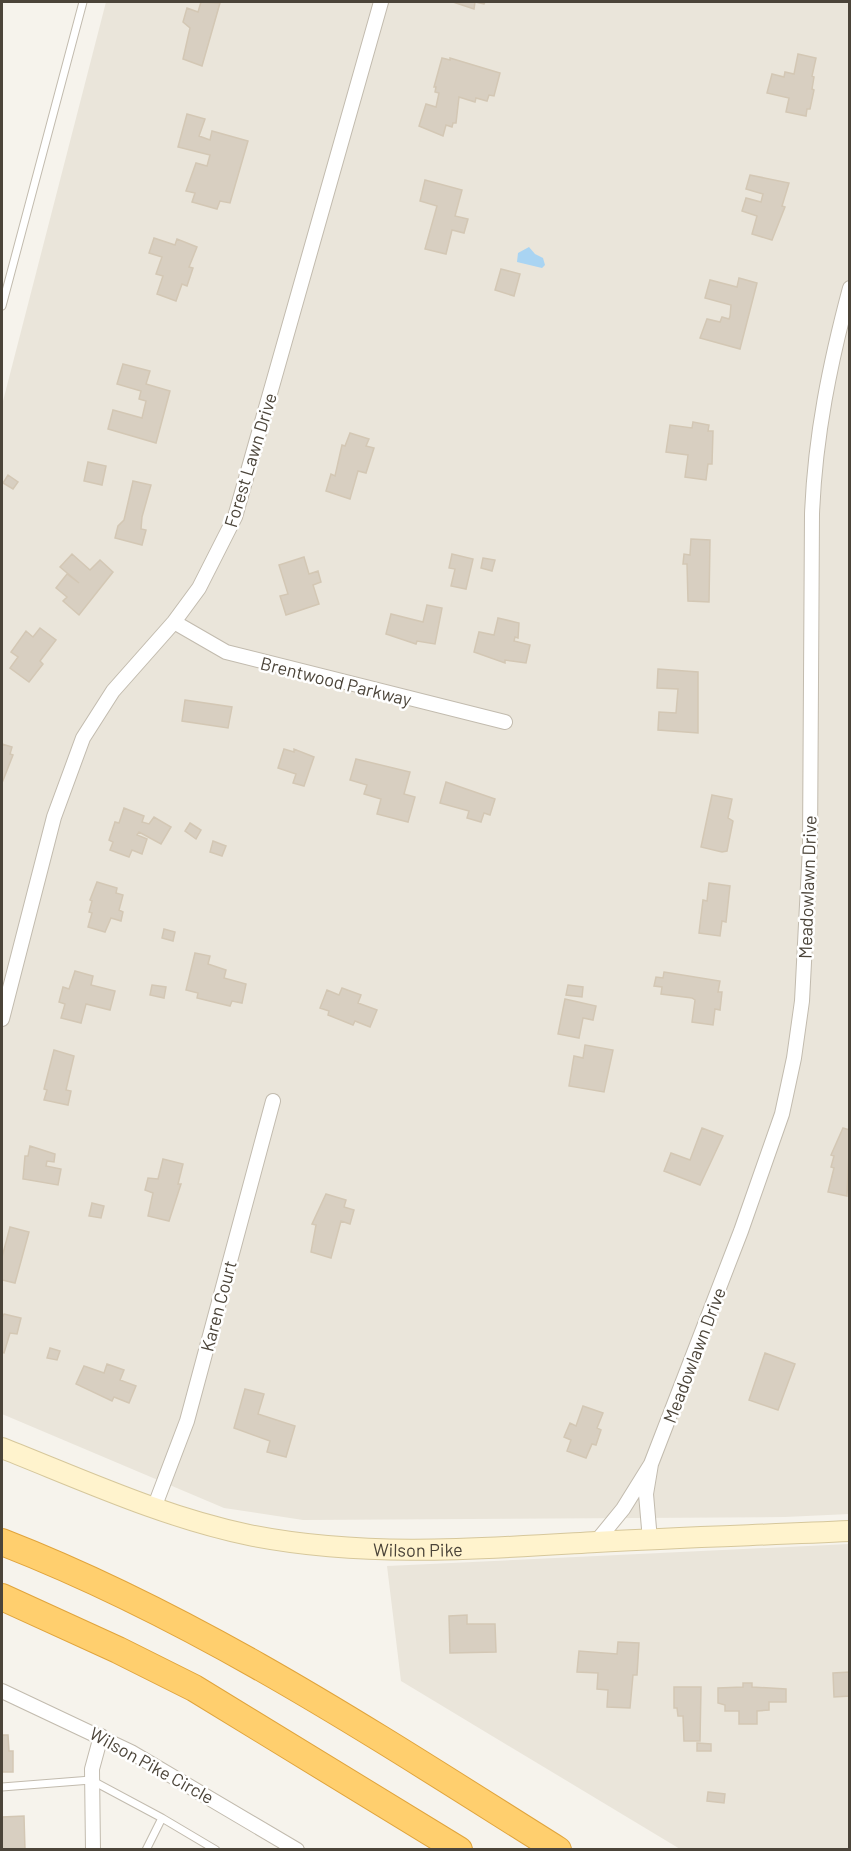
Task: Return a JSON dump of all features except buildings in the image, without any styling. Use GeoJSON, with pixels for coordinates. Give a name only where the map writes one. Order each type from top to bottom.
{"type":"FeatureCollection","features":[{"type":"Feature","properties":{"kind":"highway"},"geometry":{"type":"LineString","coordinates":[[2,1542],[116,1591],[237,1653],[337,1712],[558,1850]]}},
{"type":"Feature","properties":{"kind":"highway"},"geometry":{"type":"LineString","coordinates":[[2,1598],[90,1636],[177,1679],[266,1730],[459,1850]]}},
{"type":"Feature","properties":{"kind":"main road","name":"Wilson Pike"},"geometry":{"type":"LineString","coordinates":[[2,1448],[154,1508],[247,1534],[364,1550],[439,1550],[849,1531]]}},
{"type":"Feature","properties":{"kind":"street","name":"Forest Lawn Drive"},"geometry":{"type":"LineString","coordinates":[[2,1018],[54,817],[79,746],[95,715],[113,691],[174,622],[207,575],[235,518],[381,2]]}},
{"type":"Feature","properties":{"kind":"street","name":"Meadowlawn Drive"},"geometry":{"type":"LineString","coordinates":[[596,1542],[623,1509],[651,1464],[741,1231],[782,1113],[794,1058],[802,1001],[810,847],[812,513],[816,447],[832,358],[849,288]]}},
{"type":"Feature","properties":{"kind":"street","name":"Brentwood Parkway"},"geometry":{"type":"LineString","coordinates":[[174,622],[226,652],[505,722]]}},
{"type":"Feature","properties":{"kind":"street","name":"Karen Court"},"geometry":{"type":"LineString","coordinates":[[154,1508],[187,1421],[273,1101]]}},
{"type":"Feature","properties":{"kind":"street","name":"Meadowlawn Drive"},"geometry":{"type":"LineString","coordinates":[[650,1540],[646,1494],[651,1464]]}},
{"type":"Feature","properties":{"kind":"street","name":"Wilson Pike Circle"},"geometry":{"type":"LineString","coordinates":[[2,1691],[101,1736],[166,1771],[297,1850]]}},
{"type":"Feature","properties":{"kind":"street"},"geometry":{"type":"LineString","coordinates":[[93,1850],[91,1780],[93,1759],[101,1736]]}},
{"type":"Feature","properties":{"kind":"lane"},"geometry":{"type":"LineString","coordinates":[[2,306],[83,2]]}},
{"type":"Feature","properties":{"kind":"lane"},"geometry":{"type":"LineString","coordinates":[[2,1787],[91,1780],[216,1850]]}},
{"type":"Feature","properties":{"kind":"lane"},"geometry":{"type":"LineString","coordinates":[[146,1850],[162,1818]]}},
{"type":"Feature","properties":{"kind":"shaded area"},"geometry":{"type":"Polygon","coordinates":[[[106,2],[849,2],[849,1514],[785,1517],[303,1520],[224,1508],[2,1414],[2,405],[106,2]]]}},
{"type":"Feature","properties":{"kind":"shaded area"},"geometry":{"type":"Polygon","coordinates":[[[849,1544],[849,1849],[680,1849],[401,1681],[387,1566],[849,1544]]]}},
{"type":"Feature","properties":{"kind":"water"},"geometry":{"type":"Polygon","coordinates":[[[529,247],[543,258],[545,265],[542,268],[517,262],[518,253],[529,247]]]}}]}
